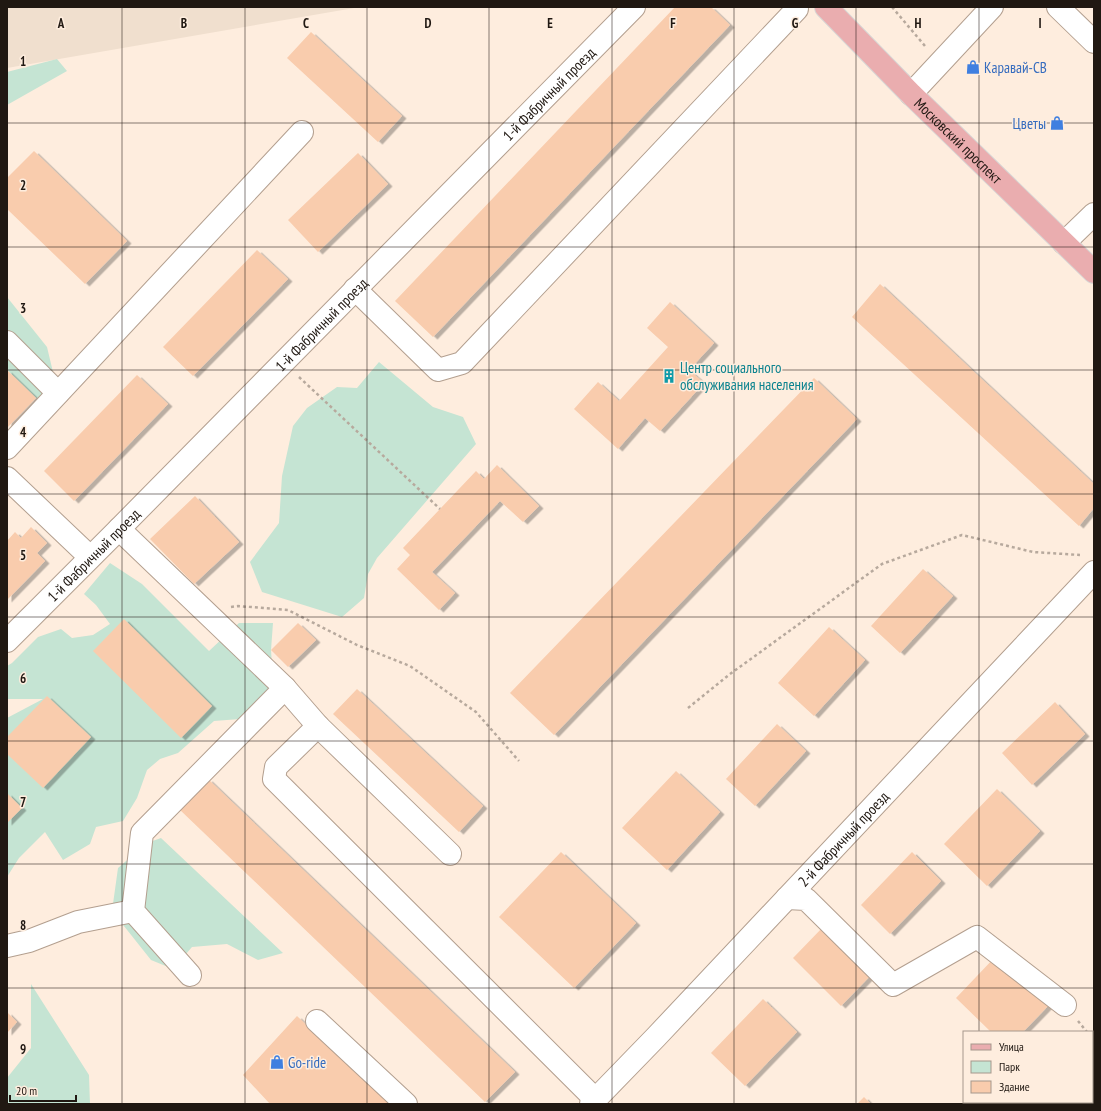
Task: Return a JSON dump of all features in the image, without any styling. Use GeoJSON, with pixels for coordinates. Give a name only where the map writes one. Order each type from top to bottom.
{"type":"FeatureCollection","features":[{"type":"Feature","properties":{"kind":"main road","name":"Московский проспект"},"geometry":{"type":"LineString","coordinates":[[826,7],[912,94],[1094,272]]}},
{"type":"Feature","properties":{"kind":"street","name":"1-й Фабричный проезд"},"geometry":{"type":"LineString","coordinates":[[7,641],[634,7]]}},
{"type":"Feature","properties":{"kind":"street"},"geometry":{"type":"LineString","coordinates":[[1058,7],[1094,42]]}},
{"type":"Feature","properties":{"kind":"street"},"geometry":{"type":"LineString","coordinates":[[355,289],[438,370],[462,363],[797,8]]}},
{"type":"Feature","properties":{"kind":"street"},"geometry":{"type":"LineString","coordinates":[[912,94],[940,63],[983,10]]}},
{"type":"Feature","properties":{"kind":"street"},"geometry":{"type":"LineString","coordinates":[[7,448],[302,132]]}},
{"type":"Feature","properties":{"kind":"street"},"geometry":{"type":"LineString","coordinates":[[1064,243],[1094,214]]}},
{"type":"Feature","properties":{"kind":"street"},"geometry":{"type":"LineString","coordinates":[[7,342],[58,393]]}},
{"type":"Feature","properties":{"kind":"street"},"geometry":{"type":"LineString","coordinates":[[7,478],[90,557]]}},
{"type":"Feature","properties":{"kind":"street"},"geometry":{"type":"LineString","coordinates":[[119,529],[285,688],[318,726],[450,854]]}},
{"type":"Feature","properties":{"kind":"street","name":"2-й Фабричный проезд"},"geometry":{"type":"LineString","coordinates":[[593,1101],[656,1037],[787,898],[1090,564]]}},
{"type":"Feature","properties":{"kind":"street"},"geometry":{"type":"LineString","coordinates":[[190,975],[133,911],[142,833],[285,688]]}},
{"type":"Feature","properties":{"kind":"street"},"geometry":{"type":"LineString","coordinates":[[318,726],[276,767],[274,779],[593,1101]]}},
{"type":"Feature","properties":{"kind":"street"},"geometry":{"type":"LineString","coordinates":[[787,898],[806,899],[893,985],[977,937],[1065,1006]]}},
{"type":"Feature","properties":{"kind":"street"},"geometry":{"type":"LineString","coordinates":[[7,946],[29,941],[78,922],[133,911]]}},
{"type":"Feature","properties":{"kind":"street"},"geometry":{"type":"LineString","coordinates":[[317,1021],[406,1104]]}},
{"type":"Feature","properties":{"kind":"path"},"geometry":{"type":"LineString","coordinates":[[892,7],[940,63]]}},
{"type":"Feature","properties":{"kind":"path"},"geometry":{"type":"LineString","coordinates":[[282,362],[314,390],[440,509]]}},
{"type":"Feature","properties":{"kind":"path"},"geometry":{"type":"LineString","coordinates":[[688,708],[730,674],[882,564],[962,535],[1090,564]]}},
{"type":"Feature","properties":{"kind":"path"},"geometry":{"type":"LineString","coordinates":[[205,612],[238,606],[288,610],[357,645],[410,666],[476,712],[519,761]]}},
{"type":"Feature","properties":{"kind":"shaded area"},"geometry":{"type":"Polygon","coordinates":[[[7,7],[360,7],[7,68],[7,7]]]}},
{"type":"Feature","properties":{"kind":"green space"},"geometry":{"type":"Polygon","coordinates":[[[57,59],[67,71],[7,105],[7,72],[57,59]]]}},
{"type":"Feature","properties":{"kind":"green space"},"geometry":{"type":"Polygon","coordinates":[[[7,297],[47,347],[58,393],[36,398],[7,370],[7,297]]]}},
{"type":"Feature","properties":{"kind":"green space"},"geometry":{"type":"Polygon","coordinates":[[[379,362],[433,407],[463,417],[476,444],[377,558],[368,574],[364,598],[342,617],[262,592],[250,562],[279,523],[282,476],[293,426],[307,408],[337,387],[357,388],[379,362]]]}},
{"type":"Feature","properties":{"kind":"green space"},"geometry":{"type":"Polygon","coordinates":[[[110,563],[142,584],[209,651],[239,623],[273,623],[271,650],[273,682],[267,717],[214,721],[178,753],[160,759],[147,770],[137,798],[123,821],[96,827],[90,844],[63,860],[45,832],[19,858],[7,877],[7,718],[43,699],[7,699],[7,666],[12,663],[38,637],[61,629],[72,638],[93,635],[110,624],[96,605],[84,594],[110,563]]]}},
{"type":"Feature","properties":{"kind":"green space"},"geometry":{"type":"Polygon","coordinates":[[[161,838],[283,953],[258,960],[227,944],[192,947],[173,969],[151,960],[112,911],[118,868],[147,843],[161,838]]]}},
{"type":"Feature","properties":{"kind":"green space"},"geometry":{"type":"Polygon","coordinates":[[[31,984],[89,1075],[90,1104],[7,1104],[7,1078],[31,1048],[31,984]]]}},
{"type":"Feature","properties":{"kind":"building"},"geometry":{"type":"Polygon","coordinates":[[[675,7],[711,7],[730,25],[433,337],[395,301],[675,7]]]}},
{"type":"Feature","properties":{"kind":"building"},"geometry":{"type":"Polygon","coordinates":[[[311,32],[402,116],[378,142],[287,58],[311,32]]]}},
{"type":"Feature","properties":{"kind":"building"},"geometry":{"type":"Polygon","coordinates":[[[34,151],[127,241],[85,284],[7,209],[7,178],[34,151]]]}},
{"type":"Feature","properties":{"kind":"building"},"geometry":{"type":"Polygon","coordinates":[[[358,153],[388,184],[318,252],[288,220],[358,153]]]}},
{"type":"Feature","properties":{"kind":"building"},"geometry":{"type":"Polygon","coordinates":[[[257,250],[288,279],[193,376],[163,347],[257,250]]]}},
{"type":"Feature","properties":{"kind":"building"},"geometry":{"type":"Polygon","coordinates":[[[880,284],[1094,484],[1094,508],[1079,526],[852,317],[880,284]]]}},
{"type":"Feature","properties":{"kind":"building","name":"Центр социального обслуживания населения"},"geometry":{"type":"Polygon","coordinates":[[[670,302],[714,343],[689,370],[704,383],[660,431],[645,418],[618,449],[574,409],[598,382],[619,401],[668,347],[647,328],[670,302]]]}},
{"type":"Feature","properties":{"kind":"building"},"geometry":{"type":"Polygon","coordinates":[[[7,370],[36,398],[7,428],[7,370]]]}},
{"type":"Feature","properties":{"kind":"building"},"geometry":{"type":"Polygon","coordinates":[[[137,375],[168,404],[74,501],[44,471],[137,375]]]}},
{"type":"Feature","properties":{"kind":"building"},"geometry":{"type":"Polygon","coordinates":[[[814,378],[857,419],[554,735],[510,693],[814,378]]]}},
{"type":"Feature","properties":{"kind":"building"},"geometry":{"type":"Polygon","coordinates":[[[497,465],[539,506],[523,522],[500,501],[432,572],[455,593],[439,610],[397,569],[410,555],[403,548],[476,471],[484,479],[497,465]]]}},
{"type":"Feature","properties":{"kind":"building"},"geometry":{"type":"Polygon","coordinates":[[[195,496],[239,542],[194,584],[150,539],[195,496]]]}},
{"type":"Feature","properties":{"kind":"building"},"geometry":{"type":"Polygon","coordinates":[[[31,527],[47,543],[37,553],[45,561],[7,600],[7,541],[15,532],[21,538],[31,527]]]}},
{"type":"Feature","properties":{"kind":"building"},"geometry":{"type":"Polygon","coordinates":[[[923,569],[953,596],[900,653],[871,626],[923,569]]]}},
{"type":"Feature","properties":{"kind":"building"},"geometry":{"type":"Polygon","coordinates":[[[124,619],[212,706],[181,738],[93,651],[124,619]]]}},
{"type":"Feature","properties":{"kind":"building"},"geometry":{"type":"Polygon","coordinates":[[[298,623],[316,640],[288,667],[271,650],[298,623]]]}},
{"type":"Feature","properties":{"kind":"building"},"geometry":{"type":"Polygon","coordinates":[[[829,627],[865,660],[814,716],[778,683],[829,627]]]}},
{"type":"Feature","properties":{"kind":"building"},"geometry":{"type":"Polygon","coordinates":[[[357,689],[483,806],[459,832],[333,714],[357,689]]]}},
{"type":"Feature","properties":{"kind":"building"},"geometry":{"type":"Polygon","coordinates":[[[47,696],[91,737],[43,788],[7,754],[7,737],[47,696]]]}},
{"type":"Feature","properties":{"kind":"building"},"geometry":{"type":"Polygon","coordinates":[[[1055,702],[1085,734],[1032,785],[1002,753],[1055,702]]]}},
{"type":"Feature","properties":{"kind":"building"},"geometry":{"type":"Polygon","coordinates":[[[777,724],[806,751],[755,806],[726,779],[777,724]]]}},
{"type":"Feature","properties":{"kind":"building"},"geometry":{"type":"Polygon","coordinates":[[[676,771],[720,812],[667,870],[622,828],[676,771]]]}},
{"type":"Feature","properties":{"kind":"building"},"geometry":{"type":"Polygon","coordinates":[[[208,779],[515,1072],[485,1102],[179,809],[208,779]]]}},
{"type":"Feature","properties":{"kind":"building"},"geometry":{"type":"Polygon","coordinates":[[[997,789],[1040,831],[987,886],[944,844],[997,789]]]}},
{"type":"Feature","properties":{"kind":"building"},"geometry":{"type":"Polygon","coordinates":[[[7,793],[22,808],[7,823],[7,793]]]}},
{"type":"Feature","properties":{"kind":"building"},"geometry":{"type":"Polygon","coordinates":[[[561,852],[636,923],[574,988],[499,917],[561,852]]]}},
{"type":"Feature","properties":{"kind":"building"},"geometry":{"type":"Polygon","coordinates":[[[912,852],[941,881],[890,934],[861,905],[912,852]]]}},
{"type":"Feature","properties":{"kind":"building"},"geometry":{"type":"Polygon","coordinates":[[[824,926],[873,973],[841,1006],[793,958],[824,926]]]}},
{"type":"Feature","properties":{"kind":"building"},"geometry":{"type":"Polygon","coordinates":[[[996,956],[1048,1006],[1024,1031],[990,1031],[956,998],[996,956]]]}},
{"type":"Feature","properties":{"kind":"building"},"geometry":{"type":"Polygon","coordinates":[[[763,999],[797,1032],[745,1086],[711,1053],[763,999]]]}},
{"type":"Feature","properties":{"kind":"building"},"geometry":{"type":"Polygon","coordinates":[[[7,1012],[17,1022],[7,1033],[7,1012]]]}},
{"type":"Feature","properties":{"kind":"building"},"geometry":{"type":"Polygon","coordinates":[[[297,1016],[390,1104],[270,1104],[243,1075],[297,1016]]]}},
{"type":"Feature","properties":{"kind":"building"},"geometry":{"type":"Polygon","coordinates":[[[864,1097],[871,1104],[857,1104],[864,1097]]]}},
{"type":"Feature","properties":{"kind":"place","name":"Каравай-СВ"},"geometry":{"type":"Point","coordinates":[973,67]}},
{"type":"Feature","properties":{"kind":"place","name":"Цветы"},"geometry":{"type":"Point","coordinates":[1057,123]}},
{"type":"Feature","properties":{"kind":"place","name":"Центр социального обслуживания населения"},"geometry":{"type":"Point","coordinates":[669,376]}},
{"type":"Feature","properties":{"kind":"place","name":"Go-ride"},"geometry":{"type":"Point","coordinates":[277,1062]}}]}
